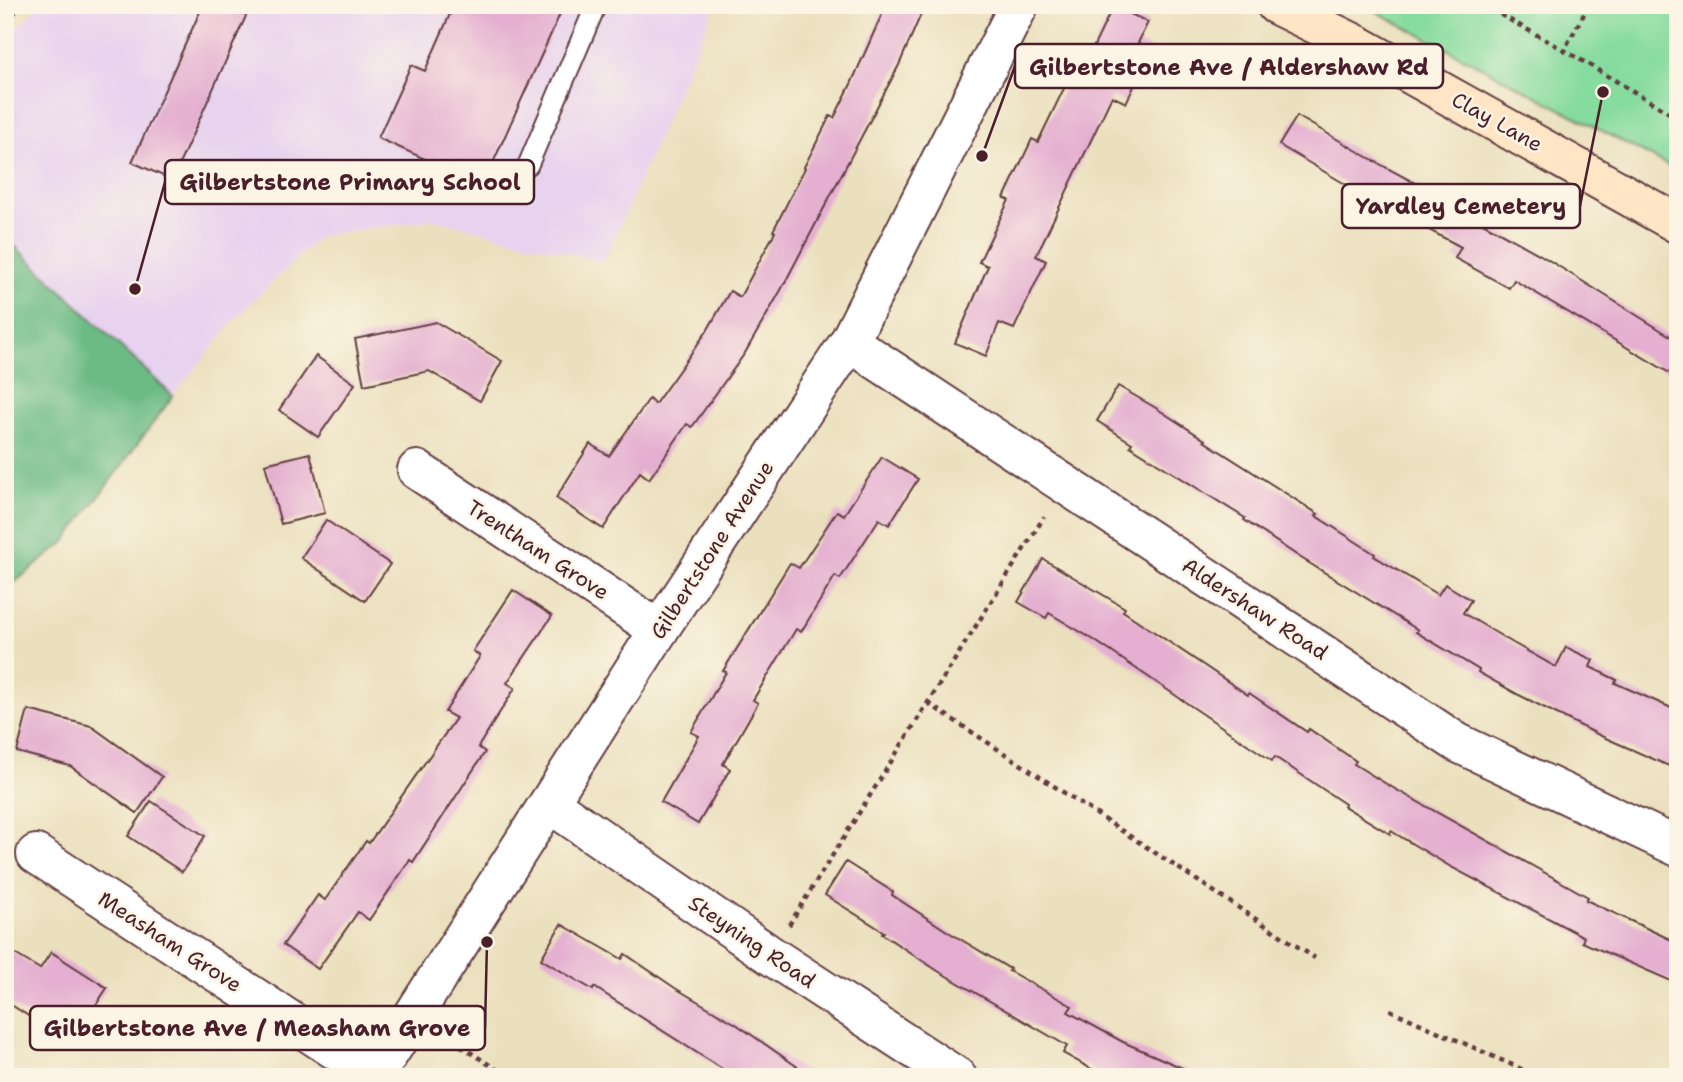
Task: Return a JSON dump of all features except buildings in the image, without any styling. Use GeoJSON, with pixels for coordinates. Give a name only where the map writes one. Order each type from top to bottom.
{"type":"FeatureCollection","features":[{"type":"Feature","properties":{"kind":"street","name":"Gilbertstone Avenue"},"geometry":{"type":"LineString","coordinates":[[374,1076],[659,630],[849,342],[1019,5]]}},
{"type":"Feature","properties":{"kind":"street","name":"Clay Lane"},"geometry":{"type":"LineString","coordinates":[[1276,5],[1372,52],[1678,224]]}},
{"type":"Feature","properties":{"kind":"street","name":"Aldershaw Road"},"geometry":{"type":"LineString","coordinates":[[849,342],[1458,743],[1678,847]]}},
{"type":"Feature","properties":{"kind":"street","name":"Trentham Grove"},"geometry":{"type":"LineString","coordinates":[[417,470],[659,630]]}},
{"type":"Feature","properties":{"kind":"street","name":"Steyning Road"},"geometry":{"type":"LineString","coordinates":[[549,803],[770,955],[957,1077]]}},
{"type":"Feature","properties":{"kind":"street","name":"Measham Grove"},"geometry":{"type":"LineString","coordinates":[[36,854],[374,1076]]}},
{"type":"Feature","properties":{"kind":"lane"},"geometry":{"type":"LineString","coordinates":[[528,165],[596,5]]}},
{"type":"Feature","properties":{"kind":"path"},"geometry":{"type":"LineString","coordinates":[[5,22],[22,5]]}},
{"type":"Feature","properties":{"kind":"path"},"geometry":{"type":"LineString","coordinates":[[1483,5],[1678,118]]}},
{"type":"Feature","properties":{"kind":"path"},"geometry":{"type":"LineString","coordinates":[[1564,50],[1589,5]]}},
{"type":"Feature","properties":{"kind":"path"},"geometry":{"type":"LineString","coordinates":[[770,955],[1065,484]]}},
{"type":"Feature","properties":{"kind":"path"},"geometry":{"type":"LineString","coordinates":[[928,703],[1315,958]]}},
{"type":"Feature","properties":{"kind":"path"},"geometry":{"type":"LineString","coordinates":[[1390,1010],[1539,1077]]}},
{"type":"Feature","properties":{"kind":"path"},"geometry":{"type":"LineString","coordinates":[[414,1015],[508,1077]]}},
{"type":"Feature","properties":{"kind":"shaded area"},"geometry":{"type":"Polygon","coordinates":[[[39,5],[715,5],[604,262],[433,219],[319,236],[237,317],[150,424],[64,543],[5,590],[5,39],[39,5]]]}},
{"type":"Feature","properties":{"kind":"green space"},"geometry":{"type":"Polygon","coordinates":[[[1363,5],[1678,5],[1678,171],[1379,13],[1363,5]]]}},
{"type":"Feature","properties":{"kind":"green space"},"geometry":{"type":"Polygon","coordinates":[[[5,237],[173,396],[64,543],[5,590],[5,237]]]}},
{"type":"Feature","properties":{"kind":"place","name":"Yardley Cemetery"},"geometry":{"type":"Point","coordinates":[1603,92]}},
{"type":"Feature","properties":{"kind":"place","name":"Gilbertstone Ave / Aldershaw Rd"},"geometry":{"type":"Point","coordinates":[982,156]}},
{"type":"Feature","properties":{"kind":"place","name":"Gilbertstone Primary School"},"geometry":{"type":"Point","coordinates":[135,289]}},
{"type":"Feature","properties":{"kind":"place","name":"Gilbertstone Ave / Measham Grove"},"geometry":{"type":"Point","coordinates":[487,942]}}]}
